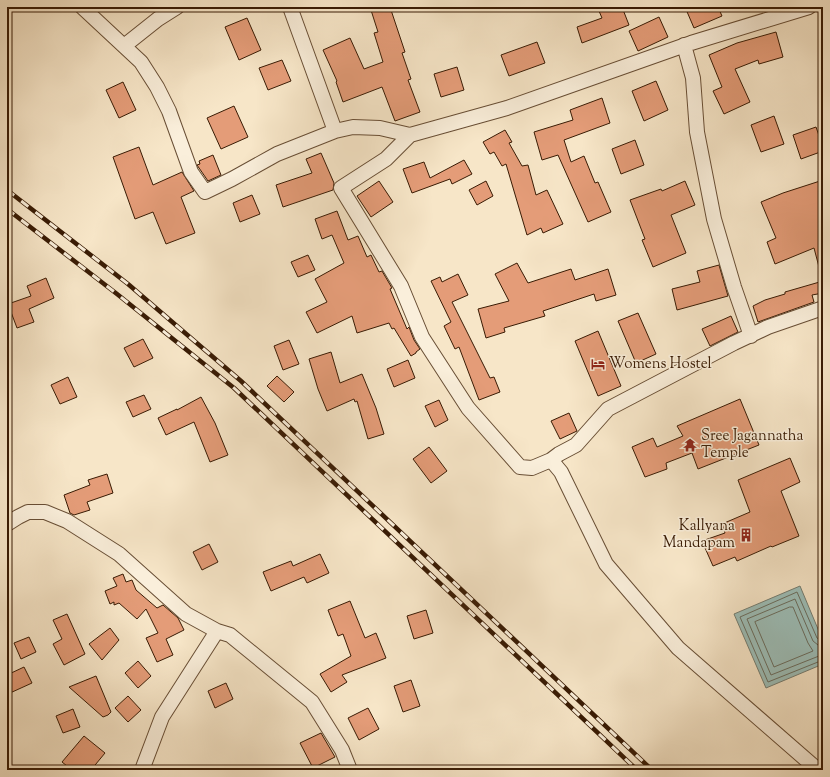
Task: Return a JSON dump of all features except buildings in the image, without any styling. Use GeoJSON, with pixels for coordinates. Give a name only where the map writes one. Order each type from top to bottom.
{"type":"FeatureCollection","features":[{"type":"Feature","properties":{"kind":"street"},"geometry":{"type":"LineString","coordinates":[[82,7],[141,62],[157,87],[169,111],[191,172],[205,192],[277,154],[335,131],[353,127],[380,128],[410,135],[507,108],[684,45],[809,7]]}},
{"type":"Feature","properties":{"kind":"street"},"geometry":{"type":"LineString","coordinates":[[124,46],[158,19],[177,7]]}},
{"type":"Feature","properties":{"kind":"street"},"geometry":{"type":"LineString","coordinates":[[290,7],[335,131]]}},
{"type":"Feature","properties":{"kind":"street"},"geometry":{"type":"LineString","coordinates":[[684,45],[693,78],[697,132],[714,219],[734,287],[751,336]]}},
{"type":"Feature","properties":{"kind":"street"},"geometry":{"type":"LineString","coordinates":[[410,135],[386,159],[341,188],[401,286],[422,337],[468,408],[520,467],[532,468],[551,460],[576,445],[608,409],[768,327],[823,308]]}},
{"type":"Feature","properties":{"kind":"street"},"geometry":{"type":"LineString","coordinates":[[551,460],[561,472],[606,564],[678,648],[818,770]]}},
{"type":"Feature","properties":{"kind":"street"},"geometry":{"type":"LineString","coordinates":[[7,524],[28,512],[45,512],[67,521],[119,554],[186,614],[218,631],[230,635],[312,702],[342,750],[350,770]]}},
{"type":"Feature","properties":{"kind":"street"},"geometry":{"type":"LineString","coordinates":[[142,770],[162,718],[218,631]]}},
{"type":"Feature","properties":{"kind":"water"},"geometry":{"type":"Polygon","coordinates":[[[800,586],[823,641],[823,664],[766,688],[734,614],[800,586]]]}},
{"type":"Feature","properties":{"kind":"railway"},"geometry":{"type":"LineString","coordinates":[[7,190],[128,284],[241,381],[652,770]]}},
{"type":"Feature","properties":{"kind":"railway"},"geometry":{"type":"LineString","coordinates":[[7,209],[117,294],[234,388],[637,770]]}},
{"type":"Feature","properties":{"kind":"place","name":"Womens Hostel"},"geometry":{"type":"Point","coordinates":[598,364]}},
{"type":"Feature","properties":{"kind":"place","name":"Sree Jagannatha Temple"},"geometry":{"type":"Point","coordinates":[690,445]}},
{"type":"Feature","properties":{"kind":"place","name":"Kallyana Mandapam"},"geometry":{"type":"Point","coordinates":[746,535]}}]}
